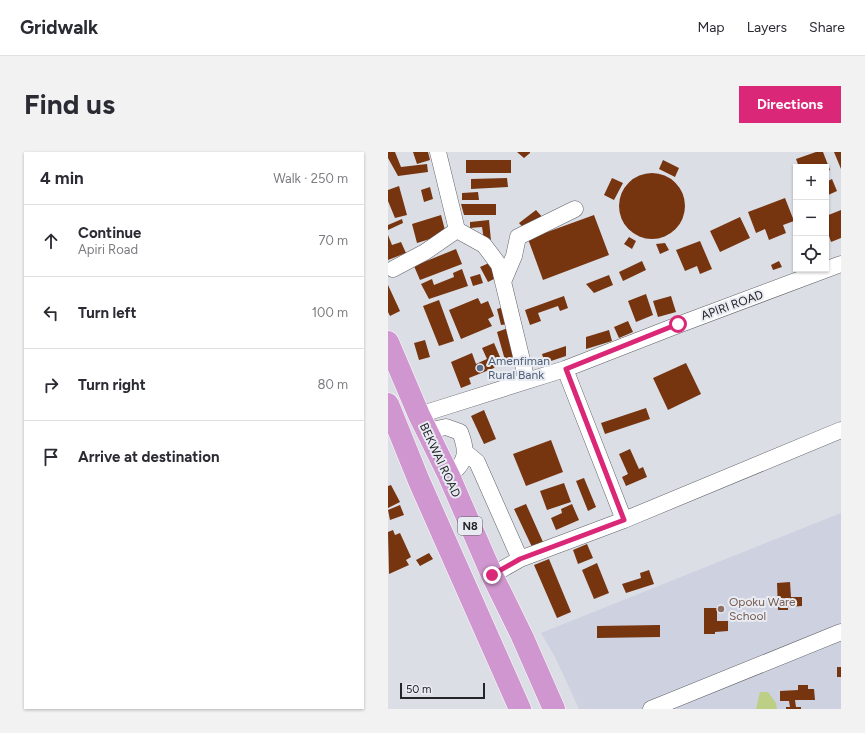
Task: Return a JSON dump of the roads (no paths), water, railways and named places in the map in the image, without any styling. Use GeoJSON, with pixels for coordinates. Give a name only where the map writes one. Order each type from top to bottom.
{"type":"FeatureCollection","features":[{"type":"Feature","properties":{"kind":"highway","name":"BEKWAI ROAD"},"geometry":{"type":"LineString","coordinates":[[388,342],[394,372],[423,423],[449,476],[492,575],[522,636],[554,709]]}},
{"type":"Feature","properties":{"kind":"highway","name":"BEKWAI ROAD"},"geometry":{"type":"LineString","coordinates":[[388,404],[419,481],[520,709]]}},
{"type":"Feature","properties":{"kind":"highway"},"geometry":{"type":"LineString","coordinates":[[493,647],[522,636]]}},
{"type":"Feature","properties":{"kind":"street"},"geometry":{"type":"LineString","coordinates":[[438,152],[456,230],[484,245],[499,265],[527,381]]}},
{"type":"Feature","properties":{"kind":"street"},"geometry":{"type":"LineString","coordinates":[[504,282],[514,256],[518,237],[574,209]]}},
{"type":"Feature","properties":{"kind":"street"},"geometry":{"type":"LineString","coordinates":[[392,269],[425,252],[456,230]]}},
{"type":"Feature","properties":{"kind":"street","name":"APIRI ROAD"},"geometry":{"type":"LineString","coordinates":[[423,423],[527,381],[566,369],[678,324],[841,264]]}},
{"type":"Feature","properties":{"kind":"street"},"geometry":{"type":"LineString","coordinates":[[566,369],[624,520]]}},
{"type":"Feature","properties":{"kind":"street"},"geometry":{"type":"LineString","coordinates":[[423,423],[446,427],[460,432],[466,447],[464,458],[458,469],[449,476]]}},
{"type":"Feature","properties":{"kind":"street"},"geometry":{"type":"LineString","coordinates":[[492,575],[520,559],[624,520],[841,430]]}},
{"type":"Feature","properties":{"kind":"street"},"geometry":{"type":"LineString","coordinates":[[465,452],[477,462],[520,559]]}},
{"type":"Feature","properties":{"kind":"street"},"geometry":{"type":"LineString","coordinates":[[651,709],[841,632]]}},
{"type":"Feature","properties":{"kind":"place","name":"Amenfiman Rural Bank"},"geometry":{"type":"Point","coordinates":[480,368]}},
{"type":"Feature","properties":{"kind":"place","name":"Opoku Ware School"},"geometry":{"type":"Point","coordinates":[721,609]}}]}
